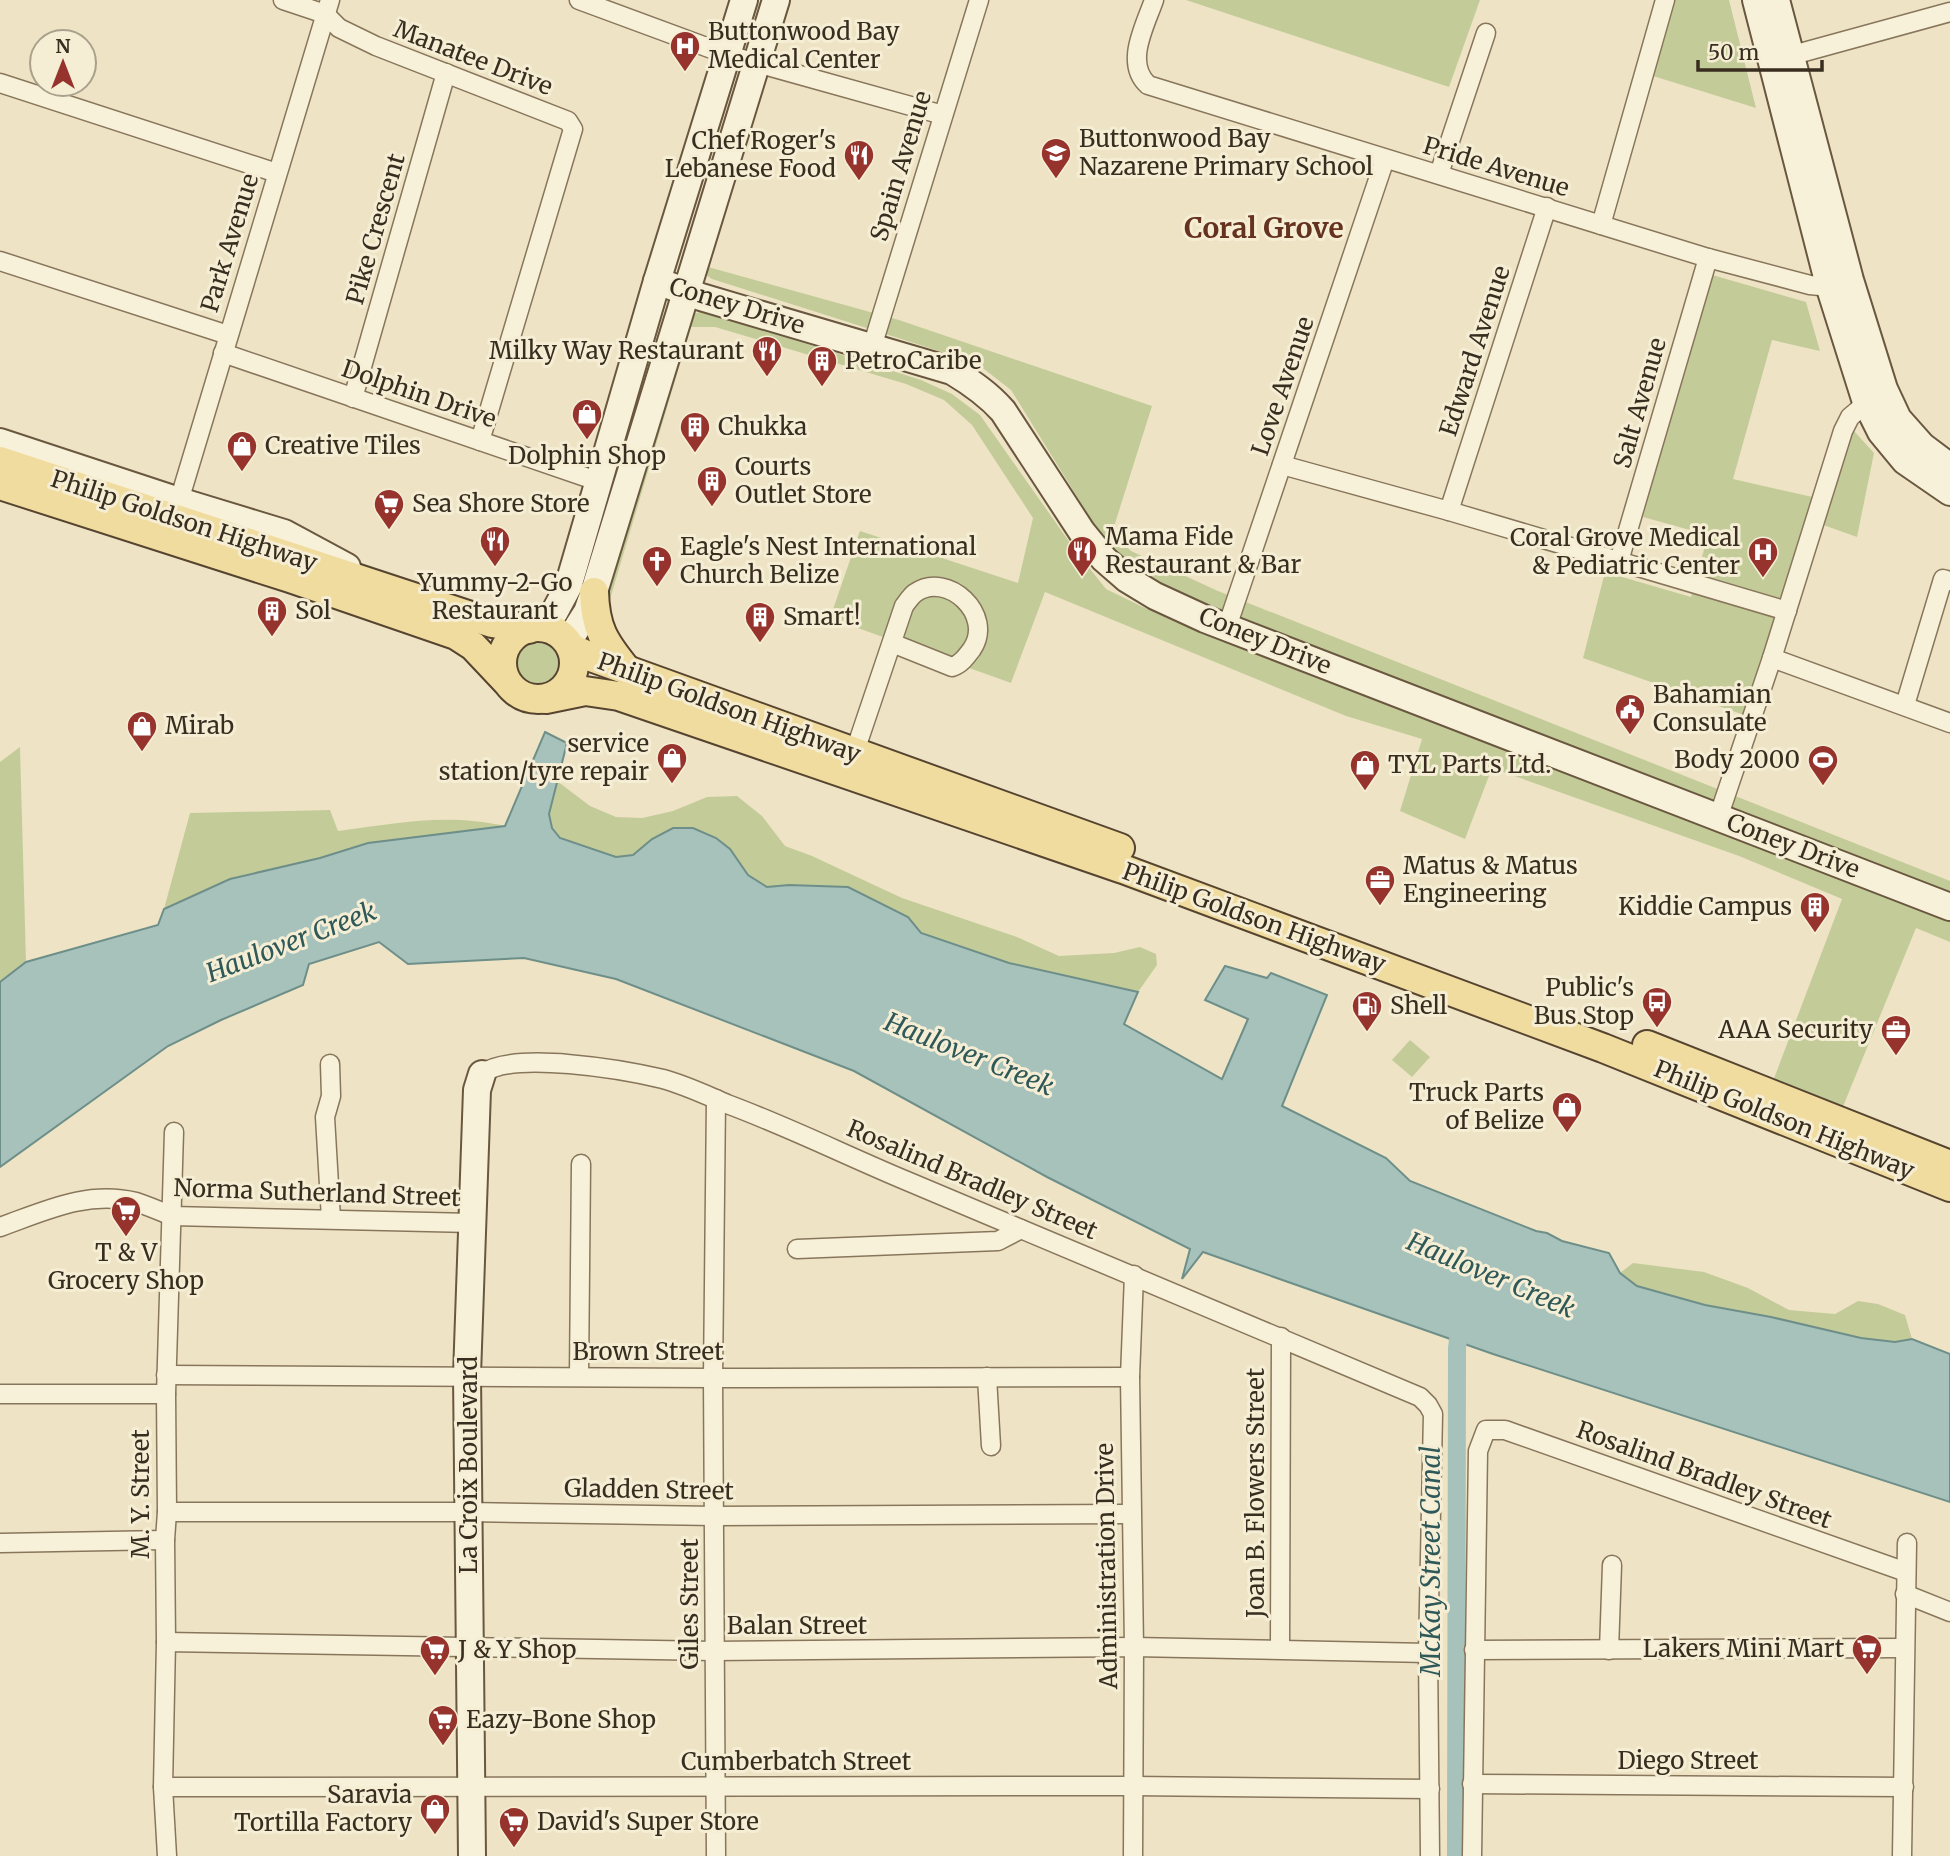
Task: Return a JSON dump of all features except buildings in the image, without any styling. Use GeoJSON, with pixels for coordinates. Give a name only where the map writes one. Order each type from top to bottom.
{"type":"FeatureCollection","features":[{"type":"Feature","properties":{"kind":"main road","name":"Philip Goldson Highway"},"geometry":{"type":"LineString","coordinates":[[0,461],[492,623],[534,628]]}},
{"type":"Feature","properties":{"kind":"main road","name":"Philip Goldson Highway"},"geometry":{"type":"LineString","coordinates":[[0,485],[290,578],[456,635],[474,646],[506,681]]}},
{"type":"Feature","properties":{"kind":"main road"},"geometry":{"type":"LineString","coordinates":[[594,592],[595,613],[603,638],[626,669]]}},
{"type":"Feature","properties":{"kind":"main road"},"geometry":{"type":"LineString","coordinates":[[534,628],[550,629],[569,645],[574,669],[571,679],[565,688],[547,699],[523,697],[506,681],[502,671],[504,649],[518,633],[534,628]]}},
{"type":"Feature","properties":{"kind":"main road","name":"Philip Goldson Highway"},"geometry":{"type":"LineString","coordinates":[[569,645],[854,754],[1122,848],[1585,1021],[1950,1165]]}},
{"type":"Feature","properties":{"kind":"main road","name":"Philip Goldson Highway"},"geometry":{"type":"LineString","coordinates":[[547,699],[585,691],[619,696],[1097,860],[1603,1048],[1950,1187]]}},
{"type":"Feature","properties":{"kind":"street","name":"Manatee Drive"},"geometry":{"type":"LineString","coordinates":[[283,0],[328,7],[339,28],[351,34],[568,121],[572,125],[573,130],[480,441]]}},
{"type":"Feature","properties":{"kind":"street"},"geometry":{"type":"LineString","coordinates":[[579,0],[728,55],[943,115]]}},
{"type":"Feature","properties":{"kind":"street"},"geometry":{"type":"LineString","coordinates":[[534,628],[554,613],[568,587],[657,281],[744,0]]}},
{"type":"Feature","properties":{"kind":"street"},"geometry":{"type":"LineString","coordinates":[[569,645],[587,612],[594,592],[776,0]]}},
{"type":"Feature","properties":{"kind":"street","name":"Spain Avenue"},"geometry":{"type":"LineString","coordinates":[[872,347],[979,0]]}},
{"type":"Feature","properties":{"kind":"street","name":"Pride Avenue"},"geometry":{"type":"LineString","coordinates":[[1154,0],[1138,48],[1138,70],[1148,85],[1708,258],[1810,285],[1840,282]]}},
{"type":"Feature","properties":{"kind":"street"},"geometry":{"type":"LineString","coordinates":[[1601,225],[1665,0]]}},
{"type":"Feature","properties":{"kind":"street"},"geometry":{"type":"LineString","coordinates":[[1756,0],[1781,59],[1840,282],[1875,395],[1881,432],[1905,461],[1950,492]]}},
{"type":"Feature","properties":{"kind":"street"},"geometry":{"type":"LineString","coordinates":[[1776,0],[1781,59]]}},
{"type":"Feature","properties":{"kind":"street","name":"Park Avenue"},"geometry":{"type":"LineString","coordinates":[[179,502],[328,7]]}},
{"type":"Feature","properties":{"kind":"street"},"geometry":{"type":"LineString","coordinates":[[1781,59],[1950,12]]}},
{"type":"Feature","properties":{"kind":"street"},"geometry":{"type":"LineString","coordinates":[[1439,174],[1486,33]]}},
{"type":"Feature","properties":{"kind":"street","name":"Pike Crescent"},"geometry":{"type":"LineString","coordinates":[[353,398],[446,74]]}},
{"type":"Feature","properties":{"kind":"street"},"geometry":{"type":"LineString","coordinates":[[0,83],[277,173]]}},
{"type":"Feature","properties":{"kind":"street","name":"Love Avenue"},"geometry":{"type":"LineString","coordinates":[[1227,627],[1385,159]]}},
{"type":"Feature","properties":{"kind":"street","name":"Edward Avenue"},"geometry":{"type":"LineString","coordinates":[[1450,510],[1547,208]]}},
{"type":"Feature","properties":{"kind":"street","name":"Salt Avenue"},"geometry":{"type":"LineString","coordinates":[[1619,561],[1708,258]]}},
{"type":"Feature","properties":{"kind":"street"},"geometry":{"type":"LineString","coordinates":[[0,261],[228,335]]}},
{"type":"Feature","properties":{"kind":"street","name":"Coney Drive"},"geometry":{"type":"LineString","coordinates":[[657,281],[952,371],[989,396],[1003,411],[1082,532],[1104,559],[1127,579],[1155,596],[1227,627],[1950,907]]}},
{"type":"Feature","properties":{"kind":"street","name":"Dolphin Drive"},"geometry":{"type":"LineString","coordinates":[[223,353],[600,482]]}},
{"type":"Feature","properties":{"kind":"street"},"geometry":{"type":"LineString","coordinates":[[1875,395],[1922,446],[1950,467]]}},
{"type":"Feature","properties":{"kind":"street"},"geometry":{"type":"LineString","coordinates":[[1718,818],[1772,658],[1843,431],[1850,417],[1875,395]]}},
{"type":"Feature","properties":{"kind":"street"},"geometry":{"type":"LineString","coordinates":[[0,442],[179,502],[284,533],[389,589]]}},
{"type":"Feature","properties":{"kind":"street"},"geometry":{"type":"LineString","coordinates":[[1282,465],[1450,510],[1787,611]]}},
{"type":"Feature","properties":{"kind":"street"},"geometry":{"type":"LineString","coordinates":[[1905,705],[1943,579],[1950,581]]}},
{"type":"Feature","properties":{"kind":"street"},"geometry":{"type":"LineString","coordinates":[[854,754],[904,606],[914,594],[927,588],[945,588],[964,599],[975,612],[979,624],[977,642],[959,664],[952,667],[892,643]]}},
{"type":"Feature","properties":{"kind":"street"},"geometry":{"type":"LineString","coordinates":[[1772,658],[1950,723]]}},
{"type":"Feature","properties":{"kind":"street","name":"Rosalind Bradley Street"},"geometry":{"type":"LineString","coordinates":[[482,1074],[498,1065],[516,1063],[611,1069],[664,1080],[793,1129],[904,1180],[1420,1397],[1433,1414],[1428,1653]]}},
{"type":"Feature","properties":{"kind":"street"},"geometry":{"type":"LineString","coordinates":[[330,1064],[330,1108],[325,1117],[331,1219]]}},
{"type":"Feature","properties":{"kind":"street","name":"La Croix Boulevard"},"geometry":{"type":"LineString","coordinates":[[472,1856],[467,1375],[477,1090],[482,1074]]}},
{"type":"Feature","properties":{"kind":"street","name":"Giles Street"},"geometry":{"type":"LineString","coordinates":[[716,1099],[713,1378],[716,1856]]}},
{"type":"Feature","properties":{"kind":"street","name":"M. Y. Street"},"geometry":{"type":"LineString","coordinates":[[167,1856],[163,1787],[166,1374],[174,1132]]}},
{"type":"Feature","properties":{"kind":"street"},"geometry":{"type":"LineString","coordinates":[[579,1376],[582,1164]]}},
{"type":"Feature","properties":{"kind":"street","name":"Norma Sutherland Street"},"geometry":{"type":"LineString","coordinates":[[0,1227],[86,1198],[135,1202],[172,1216],[472,1223]]}},
{"type":"Feature","properties":{"kind":"street"},"geometry":{"type":"LineString","coordinates":[[797,1248],[999,1241],[1021,1229]]}},
{"type":"Feature","properties":{"kind":"street","name":"Administration Drive"},"geometry":{"type":"LineString","coordinates":[[1133,1856],[1134,1647],[1130,1377],[1134,1275]]}},
{"type":"Feature","properties":{"kind":"street","name":"Joan B. Flowers Street"},"geometry":{"type":"LineString","coordinates":[[1280,1649],[1281,1337]]}},
{"type":"Feature","properties":{"kind":"street","name":"Brown Street"},"geometry":{"type":"LineString","coordinates":[[166,1374],[713,1378],[1130,1377]]}},
{"type":"Feature","properties":{"kind":"street"},"geometry":{"type":"LineString","coordinates":[[987,1377],[991,1446]]}},
{"type":"Feature","properties":{"kind":"street"},"geometry":{"type":"LineString","coordinates":[[0,1394],[166,1394]]}},
{"type":"Feature","properties":{"kind":"street","name":"Rosalind Bradley Street"},"geometry":{"type":"LineString","coordinates":[[1475,1650],[1478,1451],[1486,1430],[1505,1430],[1906,1572]]}},
{"type":"Feature","properties":{"kind":"street","name":"Gladden Street"},"geometry":{"type":"LineString","coordinates":[[167,1512],[468,1512],[715,1516],[1130,1514]]}},
{"type":"Feature","properties":{"kind":"street"},"geometry":{"type":"LineString","coordinates":[[0,1543],[165,1540]]}},
{"type":"Feature","properties":{"kind":"street"},"geometry":{"type":"LineString","coordinates":[[1902,1856],[1907,1543]]}},
{"type":"Feature","properties":{"kind":"street"},"geometry":{"type":"LineString","coordinates":[[1609,1650],[1612,1564]]}},
{"type":"Feature","properties":{"kind":"street"},"geometry":{"type":"LineString","coordinates":[[1905,1594],[1950,1612]]}},
{"type":"Feature","properties":{"kind":"street","name":"Balan Street"},"geometry":{"type":"LineString","coordinates":[[166,1642],[714,1651],[1134,1647],[1428,1653]]}},
{"type":"Feature","properties":{"kind":"street"},"geometry":{"type":"LineString","coordinates":[[1472,1856],[1475,1650],[1904,1648]]}},
{"type":"Feature","properties":{"kind":"street"},"geometry":{"type":"LineString","coordinates":[[1428,1653],[1430,1856]]}},
{"type":"Feature","properties":{"kind":"street","name":"Diego Street"},"geometry":{"type":"LineString","coordinates":[[1472,1784],[1904,1787]]}},
{"type":"Feature","properties":{"kind":"street","name":"Cumberbatch Street"},"geometry":{"type":"LineString","coordinates":[[163,1787],[1132,1786],[1430,1789]]}},
{"type":"Feature","properties":{"kind":"green space"},"geometry":{"type":"Polygon","coordinates":[[[1186,0],[1480,0],[1449,87],[1186,0]]]}},
{"type":"Feature","properties":{"kind":"green space"},"geometry":{"type":"Polygon","coordinates":[[[1657,0],[1729,0],[1756,108],[1637,71],[1657,0]]]}},
{"type":"Feature","properties":{"kind":"green space"},"geometry":{"type":"Polygon","coordinates":[[[701,265],[899,320],[1152,406],[1112,533],[1131,551],[1218,591],[1950,881],[1950,896],[1762,819],[1179,595],[1125,566],[1097,529],[1011,390],[984,369],[961,358],[712,279],[699,270],[701,265]]]}},
{"type":"Feature","properties":{"kind":"green space"},"geometry":{"type":"Polygon","coordinates":[[[1702,272],[1806,302],[1820,351],[1772,340],[1733,479],[1817,498],[1843,412],[1854,431],[1874,453],[1857,537],[1812,521],[1744,715],[1583,658],[1605,572],[1691,597],[1708,535],[1643,517],[1702,272]]]}},
{"type":"Feature","properties":{"kind":"green space"},"geometry":{"type":"Polygon","coordinates":[[[704,311],[921,380],[952,394],[980,415],[1075,550],[1106,589],[1145,608],[1313,677],[1950,920],[1950,942],[1916,928],[1842,1109],[1773,1081],[1842,899],[1739,856],[1492,768],[1465,839],[1400,811],[1422,739],[1346,716],[1045,592],[1011,683],[830,618],[860,531],[1018,583],[1033,518],[972,425],[944,400],[906,384],[715,327],[691,327],[602,626],[602,605],[688,315],[704,311]]]}},
{"type":"Feature","properties":{"kind":"green space"},"geometry":{"type":"Polygon","coordinates":[[[535,640],[551,647],[558,663],[551,679],[535,686],[519,679],[512,663],[519,647],[535,640]]]}},
{"type":"Feature","properties":{"kind":"green space"},"geometry":{"type":"Polygon","coordinates":[[[20,747],[26,962],[0,982],[0,762],[20,747]]]}},
{"type":"Feature","properties":{"kind":"green space"},"geometry":{"type":"Polygon","coordinates":[[[557,781],[590,806],[616,817],[642,818],[673,811],[707,797],[737,796],[762,816],[785,846],[902,898],[1017,937],[1059,956],[1114,953],[1140,947],[1156,954],[1157,965],[1138,992],[1009,963],[921,933],[908,917],[789,885],[767,887],[748,875],[730,849],[652,839],[633,855],[615,857],[560,838],[552,828],[549,814],[557,781]]]}},
{"type":"Feature","properties":{"kind":"green space"},"geometry":{"type":"Polygon","coordinates":[[[330,810],[338,831],[402,822],[442,820],[506,826],[368,843],[320,858],[230,879],[164,909],[190,813],[330,810]]]}},
{"type":"Feature","properties":{"kind":"green space"},"geometry":{"type":"Polygon","coordinates":[[[1410,1040],[1430,1057],[1412,1077],[1392,1060],[1410,1040]]]}},
{"type":"Feature","properties":{"kind":"green space"},"geometry":{"type":"Polygon","coordinates":[[[1633,1263],[1704,1272],[1748,1288],[1789,1310],[1835,1314],[1858,1301],[1878,1304],[1905,1315],[1912,1339],[1895,1342],[1861,1338],[1705,1305],[1636,1286],[1620,1273],[1633,1263]]]}},
{"type":"Feature","properties":{"kind":"water","name":"Haulover Creek"},"geometry":{"type":"Polygon","coordinates":[[[545,732],[567,743],[549,814],[552,828],[560,838],[616,857],[633,855],[652,839],[673,828],[693,828],[716,838],[730,849],[748,875],[767,887],[848,887],[908,917],[921,933],[1009,963],[1138,992],[1124,1024],[1222,1079],[1248,1019],[1205,1000],[1225,966],[1267,978],[1271,973],[1327,995],[1282,1106],[1386,1158],[1410,1181],[1562,1241],[1609,1253],[1620,1273],[1637,1286],[1705,1305],[1861,1338],[1895,1342],[1912,1339],[1950,1354],[1950,1502],[1493,1354],[1203,1252],[1182,1279],[1190,1249],[1047,1177],[854,1071],[616,979],[524,958],[408,964],[379,942],[309,964],[303,985],[168,1046],[0,1167],[0,982],[26,962],[158,925],[164,909],[230,879],[320,858],[368,843],[505,826],[545,732]]]}},
{"type":"Feature","properties":{"kind":"waterway","name":"McKay Street Canal"},"geometry":{"type":"LineString","coordinates":[[1456,1856],[1457,1348],[1464,1318]]}},
{"type":"Feature","properties":{"kind":"place","name":"Buttonwood Bay Medical Center"},"geometry":{"type":"Point","coordinates":[685,73]}},
{"type":"Feature","properties":{"kind":"place","name":"Buttonwood Bay Nazarene Primary School"},"geometry":{"type":"Point","coordinates":[1056,180]}},
{"type":"Feature","properties":{"kind":"place","name":"Chef Roger's Lebanese Food"},"geometry":{"type":"Point","coordinates":[859,182]}},
{"type":"Feature","properties":{"kind":"place","name":"Milky Way Restaurant"},"geometry":{"type":"Point","coordinates":[767,378]}},
{"type":"Feature","properties":{"kind":"place","name":"PetroCaribe"},"geometry":{"type":"Point","coordinates":[822,388]}},
{"type":"Feature","properties":{"kind":"place","name":"Dolphin Shop"},"geometry":{"type":"Point","coordinates":[587,441]}},
{"type":"Feature","properties":{"kind":"place","name":"Chukka"},"geometry":{"type":"Point","coordinates":[695,454]}},
{"type":"Feature","properties":{"kind":"place","name":"Creative Tiles"},"geometry":{"type":"Point","coordinates":[242,473]}},
{"type":"Feature","properties":{"kind":"place","name":"Courts Outlet Store"},"geometry":{"type":"Point","coordinates":[712,508]}},
{"type":"Feature","properties":{"kind":"place","name":"Sea Shore Store"},"geometry":{"type":"Point","coordinates":[389,531]}},
{"type":"Feature","properties":{"kind":"place","name":"Yummy-2-Go Restaurant"},"geometry":{"type":"Point","coordinates":[495,568]}},
{"type":"Feature","properties":{"kind":"place","name":"Mama Fide Restaurant & Bar"},"geometry":{"type":"Point","coordinates":[1082,578]}},
{"type":"Feature","properties":{"kind":"place","name":"Coral Grove Medical & Pediatric Center"},"geometry":{"type":"Point","coordinates":[1763,579]}},
{"type":"Feature","properties":{"kind":"place","name":"Eagle's Nest International Church Belize"},"geometry":{"type":"Point","coordinates":[657,588]}},
{"type":"Feature","properties":{"kind":"place","name":"Sol"},"geometry":{"type":"Point","coordinates":[272,638]}},
{"type":"Feature","properties":{"kind":"place","name":"Smart!"},"geometry":{"type":"Point","coordinates":[760,644]}},
{"type":"Feature","properties":{"kind":"place","name":"Bahamian Consulate"},"geometry":{"type":"Point","coordinates":[1630,736]}},
{"type":"Feature","properties":{"kind":"place","name":"Mirab"},"geometry":{"type":"Point","coordinates":[142,753]}},
{"type":"Feature","properties":{"kind":"place","name":"service station/tyre repair"},"geometry":{"type":"Point","coordinates":[672,785]}},
{"type":"Feature","properties":{"kind":"place","name":"Body 2000"},"geometry":{"type":"Point","coordinates":[1823,787]}},
{"type":"Feature","properties":{"kind":"place","name":"TYL Parts Ltd."},"geometry":{"type":"Point","coordinates":[1365,792]}},
{"type":"Feature","properties":{"kind":"place","name":"Matus & Matus Engineering"},"geometry":{"type":"Point","coordinates":[1380,907]}},
{"type":"Feature","properties":{"kind":"place","name":"Kiddie Campus"},"geometry":{"type":"Point","coordinates":[1815,934]}},
{"type":"Feature","properties":{"kind":"place","name":"Public's Bus Stop"},"geometry":{"type":"Point","coordinates":[1657,1029]}},
{"type":"Feature","properties":{"kind":"place","name":"Shell"},"geometry":{"type":"Point","coordinates":[1367,1033]}},
{"type":"Feature","properties":{"kind":"place","name":"AAA Security"},"geometry":{"type":"Point","coordinates":[1896,1057]}},
{"type":"Feature","properties":{"kind":"place","name":"Truck Parts of Belize"},"geometry":{"type":"Point","coordinates":[1567,1134]}},
{"type":"Feature","properties":{"kind":"place","name":"T & V Grocery Shop"},"geometry":{"type":"Point","coordinates":[126,1238]}},
{"type":"Feature","properties":{"kind":"place","name":"Lakers Mini Mart"},"geometry":{"type":"Point","coordinates":[1867,1676]}},
{"type":"Feature","properties":{"kind":"place","name":"J & Y Shop"},"geometry":{"type":"Point","coordinates":[435,1677]}},
{"type":"Feature","properties":{"kind":"place","name":"Eazy-Bone Shop"},"geometry":{"type":"Point","coordinates":[443,1747]}},
{"type":"Feature","properties":{"kind":"place","name":"Saravia Tortilla Factory"},"geometry":{"type":"Point","coordinates":[435,1836]}},
{"type":"Feature","properties":{"kind":"place","name":"David's Super Store"},"geometry":{"type":"Point","coordinates":[514,1849]}},
{"type":"Feature","properties":{"kind":"district","name":"Coral Grove"},"geometry":{"type":"Point","coordinates":[1264,228]}}]}
